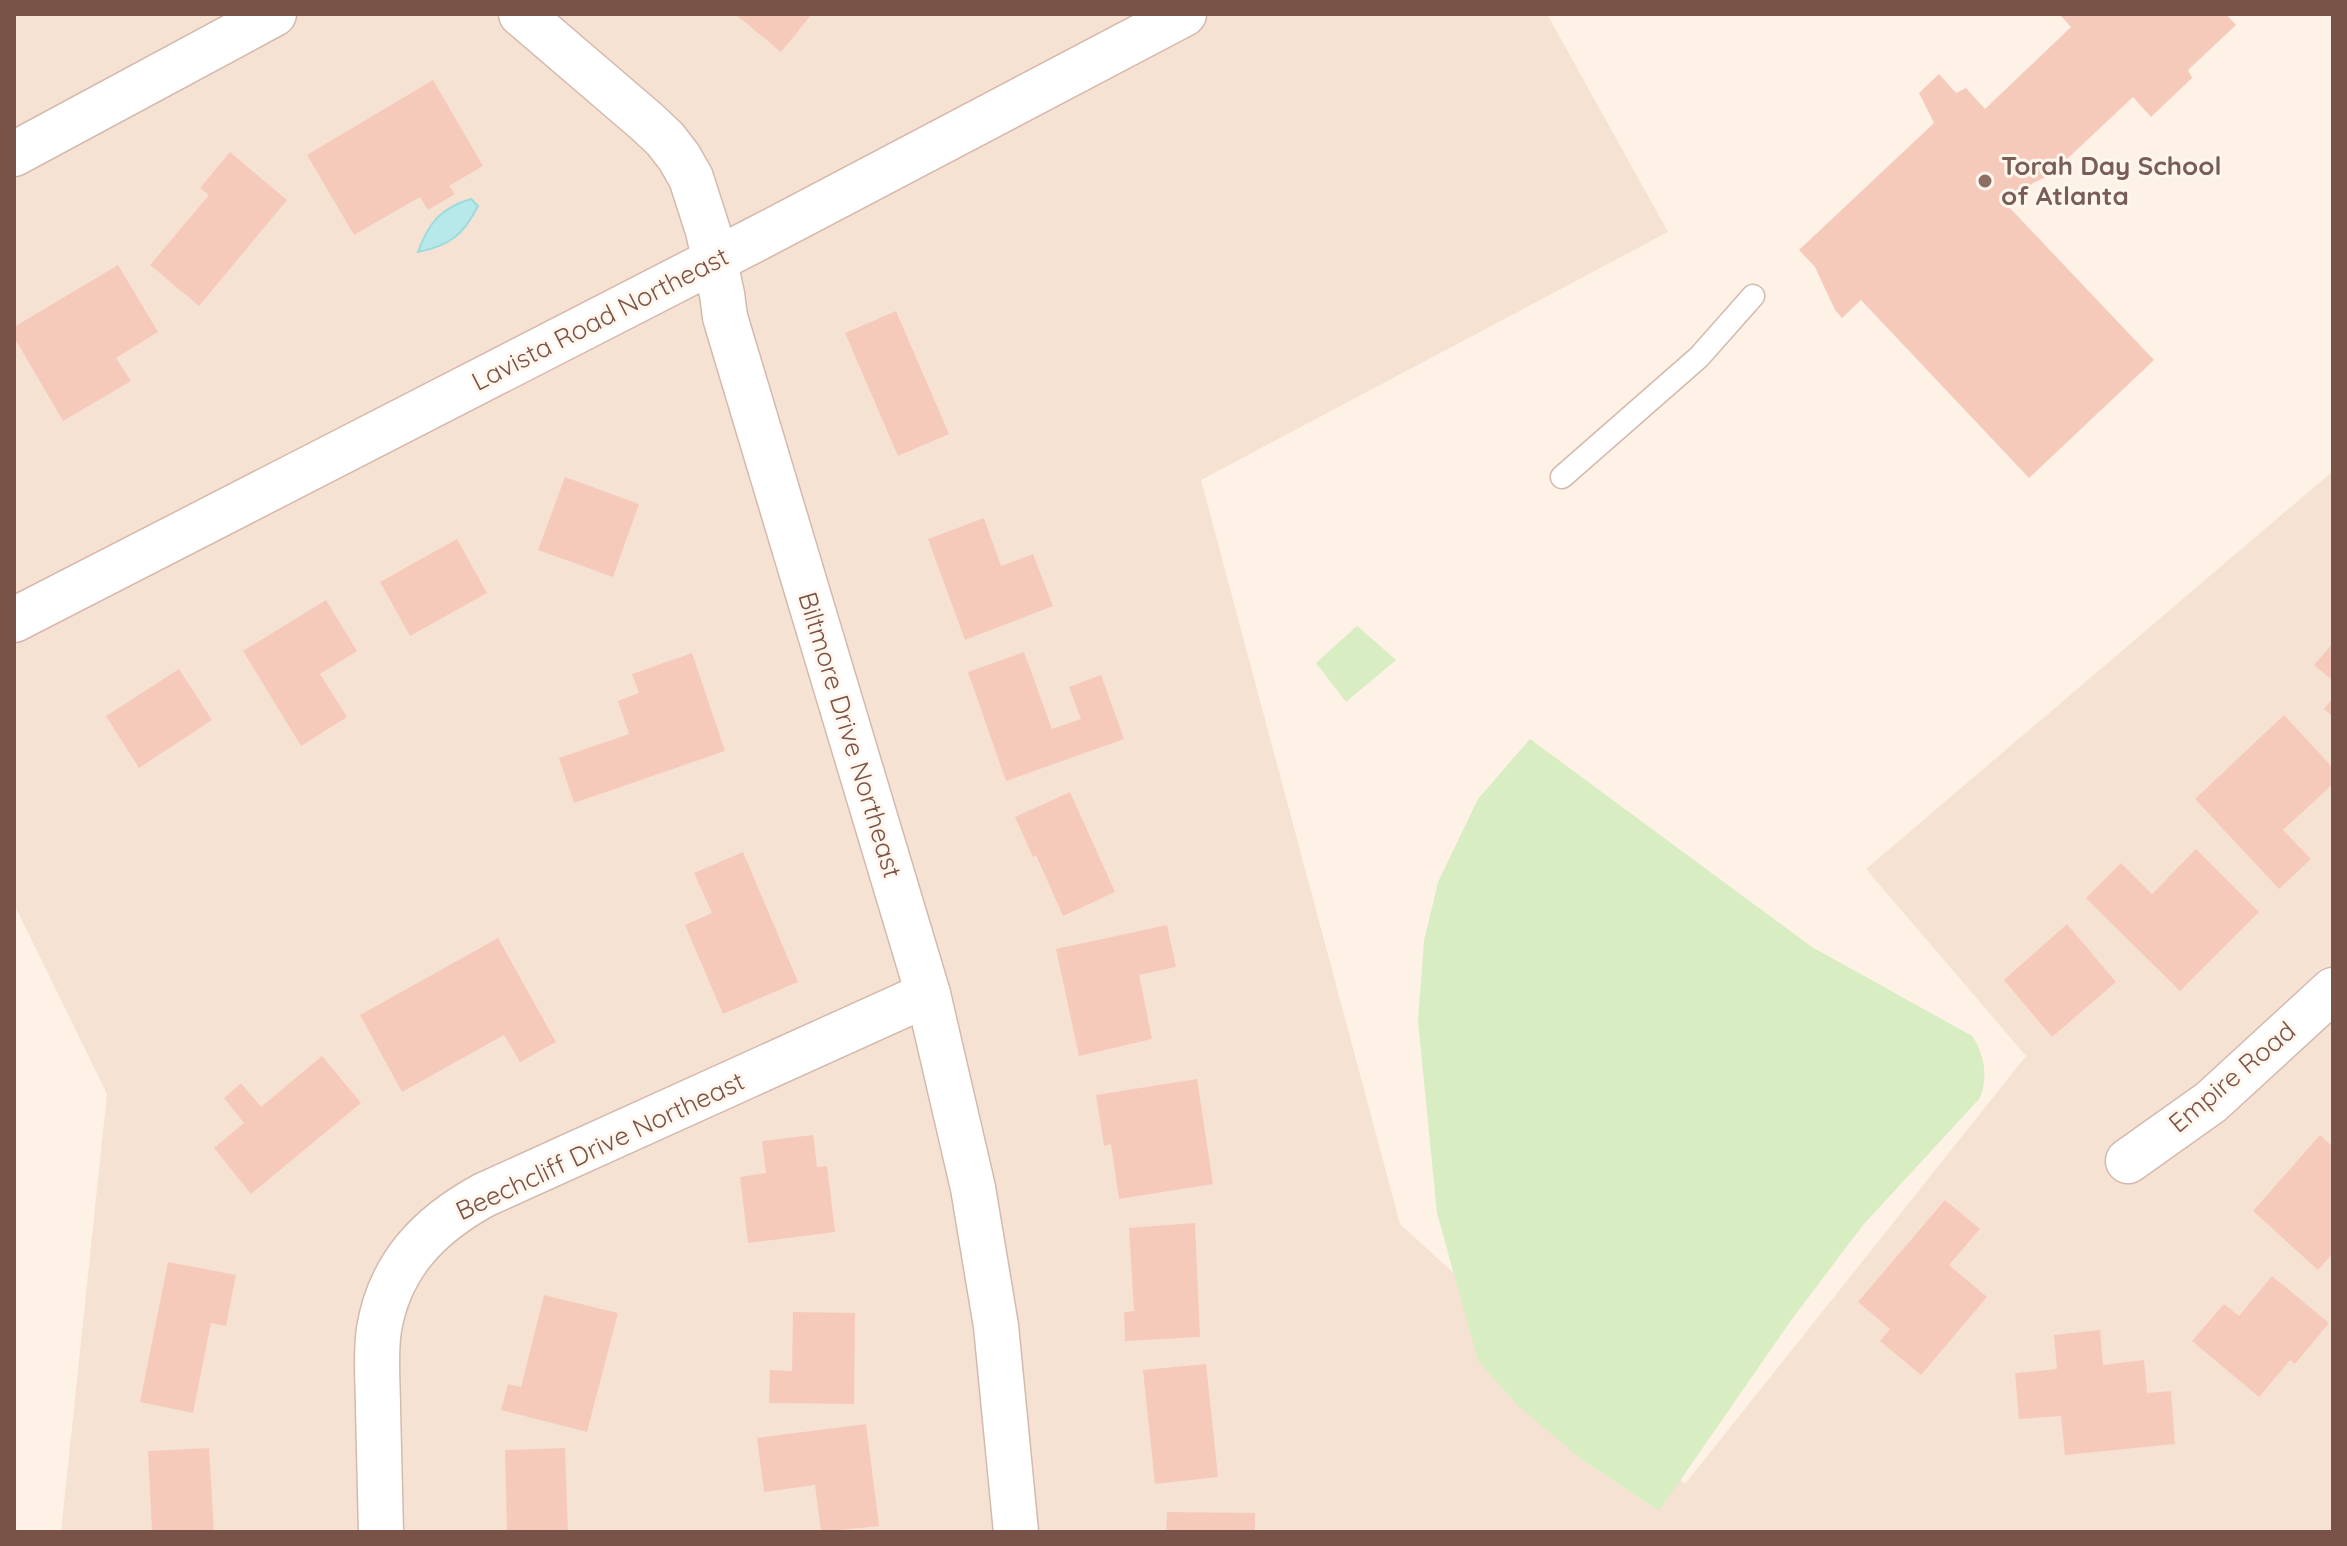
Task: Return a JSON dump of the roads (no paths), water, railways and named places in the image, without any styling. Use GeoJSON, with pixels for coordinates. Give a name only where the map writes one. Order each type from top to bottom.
{"type":"FeatureCollection","features":[{"type":"Feature","properties":{"kind":"street"},"geometry":{"type":"LineString","coordinates":[[14,154],[274,14]]}},
{"type":"Feature","properties":{"kind":"street","name":"Biltmore Drive Northeast"},"geometry":{"type":"LineString","coordinates":[[521,14],[665,139],[691,178],[708,231],[725,317],[928,994],[973,1188],[996,1326],[1016,1532]]}},
{"type":"Feature","properties":{"kind":"street","name":"Lavista Road Northeast"},"geometry":{"type":"LineString","coordinates":[[14,620],[1184,14]]}},
{"type":"Feature","properties":{"kind":"street","name":"Empire Road"},"geometry":{"type":"LineString","coordinates":[[2128,1161],[2211,1102],[2333,990]]}},
{"type":"Feature","properties":{"kind":"street","name":"Beechcliff Drive Northeast"},"geometry":{"type":"LineString","coordinates":[[381,1532],[379,1331],[393,1282],[404,1262],[423,1240],[442,1222],[484,1195],[928,994]]}},
{"type":"Feature","properties":{"kind":"lane"},"geometry":{"type":"LineString","coordinates":[[1562,477],[1699,357],[1753,296]]}},
{"type":"Feature","properties":{"kind":"water"},"geometry":{"type":"Polygon","coordinates":[[[471,199],[478,206],[455,237],[418,252],[437,218],[471,199]]]}},
{"type":"Feature","properties":{"kind":"place","name":"Torah Day School of Atlanta"},"geometry":{"type":"Point","coordinates":[1985,181]}}]}
